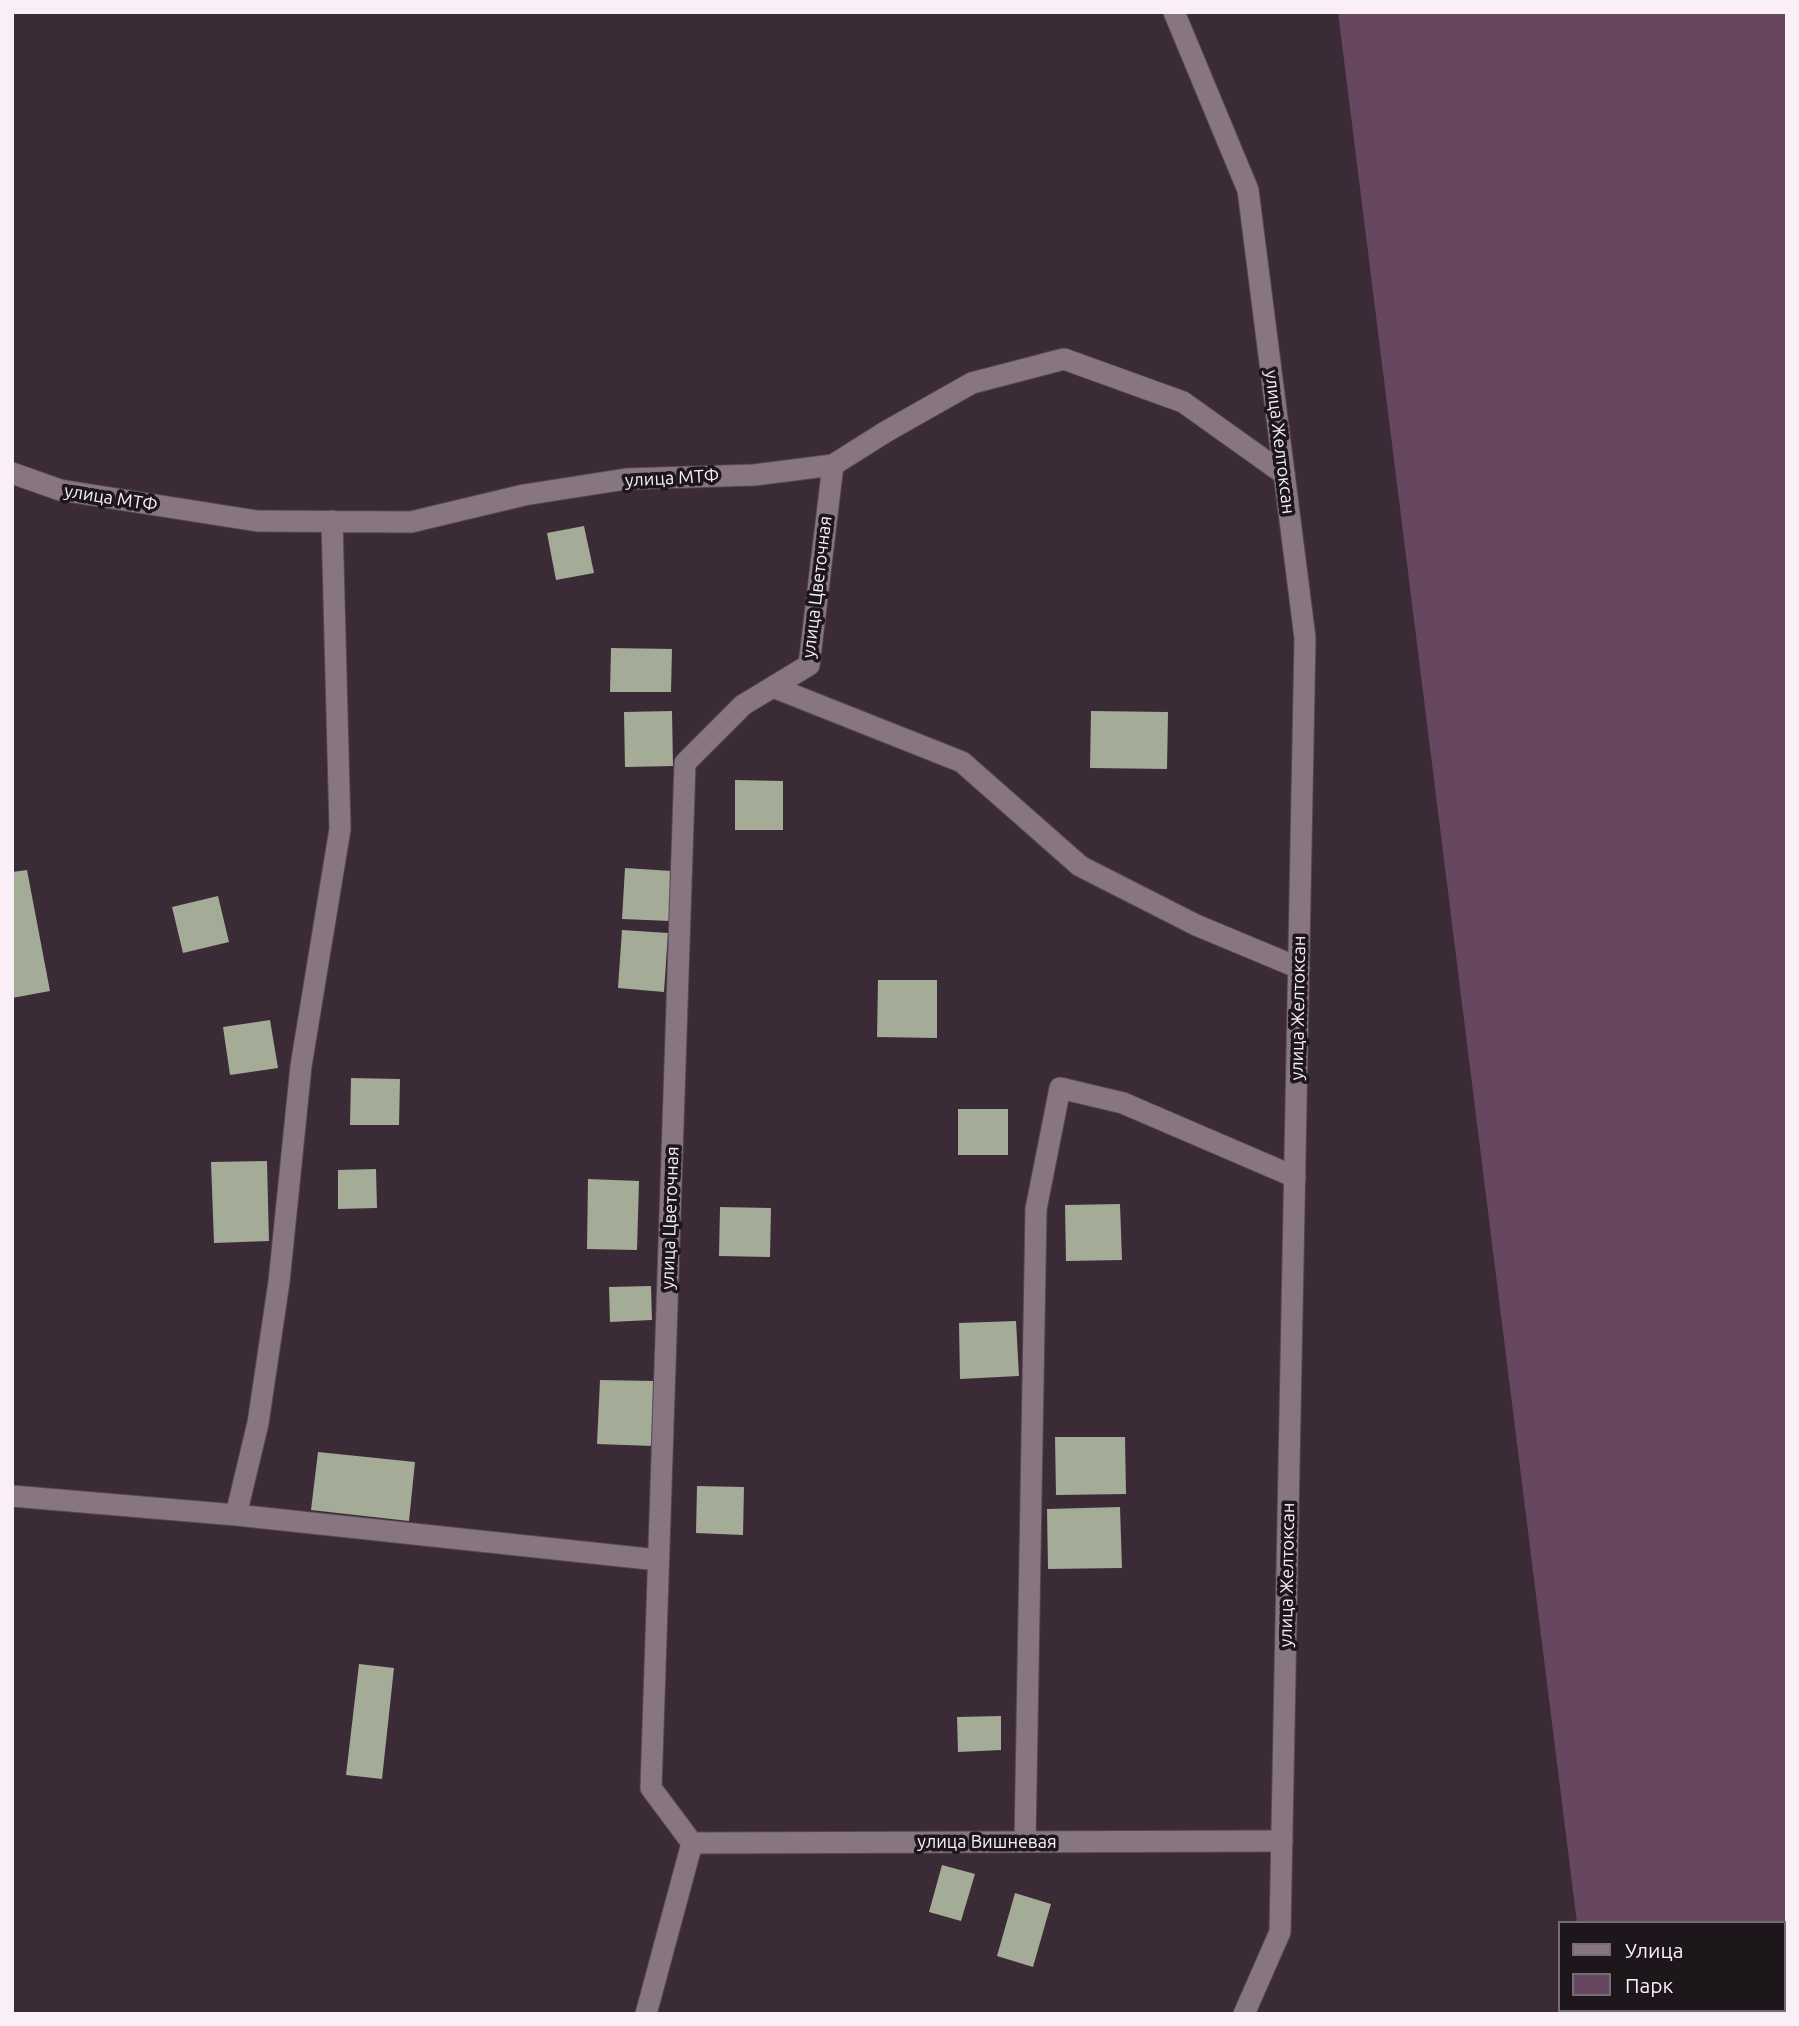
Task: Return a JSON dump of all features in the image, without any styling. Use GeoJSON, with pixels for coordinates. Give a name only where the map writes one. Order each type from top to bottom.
{"type":"FeatureCollection","features":[{"type":"Feature","properties":{"kind":"street","name":"улица Желтоксан"},"geometry":{"type":"LineString","coordinates":[[1174,12],[1248,190],[1305,638],[1280,1933],[1244,2014]]}},
{"type":"Feature","properties":{"kind":"street","name":"улица МТФ"},"geometry":{"type":"LineString","coordinates":[[12,473],[60,490],[243,519],[411,522],[524,495],[626,480],[754,475],[833,465],[972,383],[1064,359],[1183,402],[1284,474]]}},
{"type":"Feature","properties":{"kind":"street","name":"улица Цветочная"},"geometry":{"type":"LineString","coordinates":[[692,1843],[651,1788],[685,763],[743,705],[810,665],[833,465]]}},
{"type":"Feature","properties":{"kind":"street"},"geometry":{"type":"LineString","coordinates":[[236,1515],[258,1423],[279,1282],[302,1066],[340,829],[332,521]]}},
{"type":"Feature","properties":{"kind":"street"},"geometry":{"type":"LineString","coordinates":[[773,687],[962,762],[1080,866],[1196,925],[1299,968]]}},
{"type":"Feature","properties":{"kind":"street"},"geometry":{"type":"LineString","coordinates":[[1025,1842],[1036,1209],[1060,1088],[1123,1103],[1295,1177]]}},
{"type":"Feature","properties":{"kind":"street"},"geometry":{"type":"LineString","coordinates":[[12,1496],[236,1515],[658,1560]]}},
{"type":"Feature","properties":{"kind":"street","name":"улица Вишневая"},"geometry":{"type":"LineString","coordinates":[[692,1843],[1282,1841]]}},
{"type":"Feature","properties":{"kind":"street"},"geometry":{"type":"LineString","coordinates":[[646,2014],[692,1843]]}},
{"type":"Feature","properties":{"kind":"green space"},"geometry":{"type":"Polygon","coordinates":[[[1338,12],[1787,12],[1787,2014],[1588,2014],[1785,2012],[1785,1921],[1577,1921],[1338,12]]]}},
{"type":"Feature","properties":{"kind":"building"},"geometry":{"type":"Polygon","coordinates":[[[584,526],[594,573],[556,580],[547,533],[584,526]]]}},
{"type":"Feature","properties":{"kind":"building"},"geometry":{"type":"Polygon","coordinates":[[[611,648],[672,649],[671,692],[610,692],[611,648]]]}},
{"type":"Feature","properties":{"kind":"building"},"geometry":{"type":"Polygon","coordinates":[[[672,711],[673,766],[625,767],[624,712],[672,711]]]}},
{"type":"Feature","properties":{"kind":"building"},"geometry":{"type":"Polygon","coordinates":[[[1091,711],[1168,712],[1167,769],[1090,768],[1091,711]]]}},
{"type":"Feature","properties":{"kind":"building"},"geometry":{"type":"Polygon","coordinates":[[[735,780],[783,781],[783,830],[735,830],[735,780]]]}},
{"type":"Feature","properties":{"kind":"building"},"geometry":{"type":"Polygon","coordinates":[[[625,868],[672,871],[670,921],[622,919],[625,868]]]}},
{"type":"Feature","properties":{"kind":"building"},"geometry":{"type":"Polygon","coordinates":[[[27,870],[50,991],[12,998],[12,872],[27,870]]]}},
{"type":"Feature","properties":{"kind":"building"},"geometry":{"type":"Polygon","coordinates":[[[218,896],[229,942],[183,953],[172,907],[218,896]]]}},
{"type":"Feature","properties":{"kind":"building"},"geometry":{"type":"Polygon","coordinates":[[[622,930],[668,933],[664,992],[618,988],[622,930]]]}},
{"type":"Feature","properties":{"kind":"building"},"geometry":{"type":"Polygon","coordinates":[[[878,980],[937,980],[937,1038],[877,1037],[878,980]]]}},
{"type":"Feature","properties":{"kind":"building"},"geometry":{"type":"Polygon","coordinates":[[[270,1020],[278,1068],[230,1075],[223,1027],[270,1020]]]}},
{"type":"Feature","properties":{"kind":"building"},"geometry":{"type":"Polygon","coordinates":[[[351,1078],[400,1079],[399,1125],[350,1125],[351,1078]]]}},
{"type":"Feature","properties":{"kind":"building"},"geometry":{"type":"Polygon","coordinates":[[[958,1109],[1008,1109],[1008,1155],[958,1155],[958,1109]]]}},
{"type":"Feature","properties":{"kind":"building"},"geometry":{"type":"Polygon","coordinates":[[[267,1161],[269,1241],[214,1243],[211,1162],[267,1161]]]}},
{"type":"Feature","properties":{"kind":"building"},"geometry":{"type":"Polygon","coordinates":[[[376,1169],[377,1208],[338,1209],[338,1170],[376,1169]]]}},
{"type":"Feature","properties":{"kind":"building"},"geometry":{"type":"Polygon","coordinates":[[[588,1179],[639,1181],[637,1250],[587,1249],[588,1179]]]}},
{"type":"Feature","properties":{"kind":"building"},"geometry":{"type":"Polygon","coordinates":[[[1120,1204],[1122,1260],[1066,1261],[1065,1205],[1120,1204]]]}},
{"type":"Feature","properties":{"kind":"building"},"geometry":{"type":"Polygon","coordinates":[[[720,1207],[771,1208],[770,1257],[719,1256],[720,1207]]]}},
{"type":"Feature","properties":{"kind":"building"},"geometry":{"type":"Polygon","coordinates":[[[651,1286],[652,1320],[610,1322],[609,1287],[651,1286]]]}},
{"type":"Feature","properties":{"kind":"building"},"geometry":{"type":"Polygon","coordinates":[[[1016,1321],[1019,1376],[960,1379],[959,1323],[1016,1321]]]}},
{"type":"Feature","properties":{"kind":"building"},"geometry":{"type":"Polygon","coordinates":[[[600,1380],[655,1381],[653,1446],[597,1444],[600,1380]]]}},
{"type":"Feature","properties":{"kind":"building"},"geometry":{"type":"Polygon","coordinates":[[[1055,1437],[1125,1437],[1126,1494],[1056,1495],[1055,1437]]]}},
{"type":"Feature","properties":{"kind":"building"},"geometry":{"type":"Polygon","coordinates":[[[318,1452],[415,1462],[409,1521],[311,1510],[318,1452]]]}},
{"type":"Feature","properties":{"kind":"building"},"geometry":{"type":"Polygon","coordinates":[[[697,1486],[744,1487],[743,1535],[696,1533],[697,1486]]]}},
{"type":"Feature","properties":{"kind":"building"},"geometry":{"type":"Polygon","coordinates":[[[1120,1507],[1122,1568],[1048,1569],[1047,1509],[1120,1507]]]}},
{"type":"Feature","properties":{"kind":"building"},"geometry":{"type":"Polygon","coordinates":[[[359,1664],[394,1668],[382,1779],[346,1775],[359,1664]]]}},
{"type":"Feature","properties":{"kind":"building"},"geometry":{"type":"Polygon","coordinates":[[[1001,1716],[1001,1750],[958,1752],[957,1717],[1001,1716]]]}},
{"type":"Feature","properties":{"kind":"building"},"geometry":{"type":"Polygon","coordinates":[[[942,1865],[975,1874],[961,1921],[929,1912],[942,1865]]]}},
{"type":"Feature","properties":{"kind":"building"},"geometry":{"type":"Polygon","coordinates":[[[1015,1893],[1051,1904],[1033,1967],[997,1956],[1015,1893]]]}}]}
